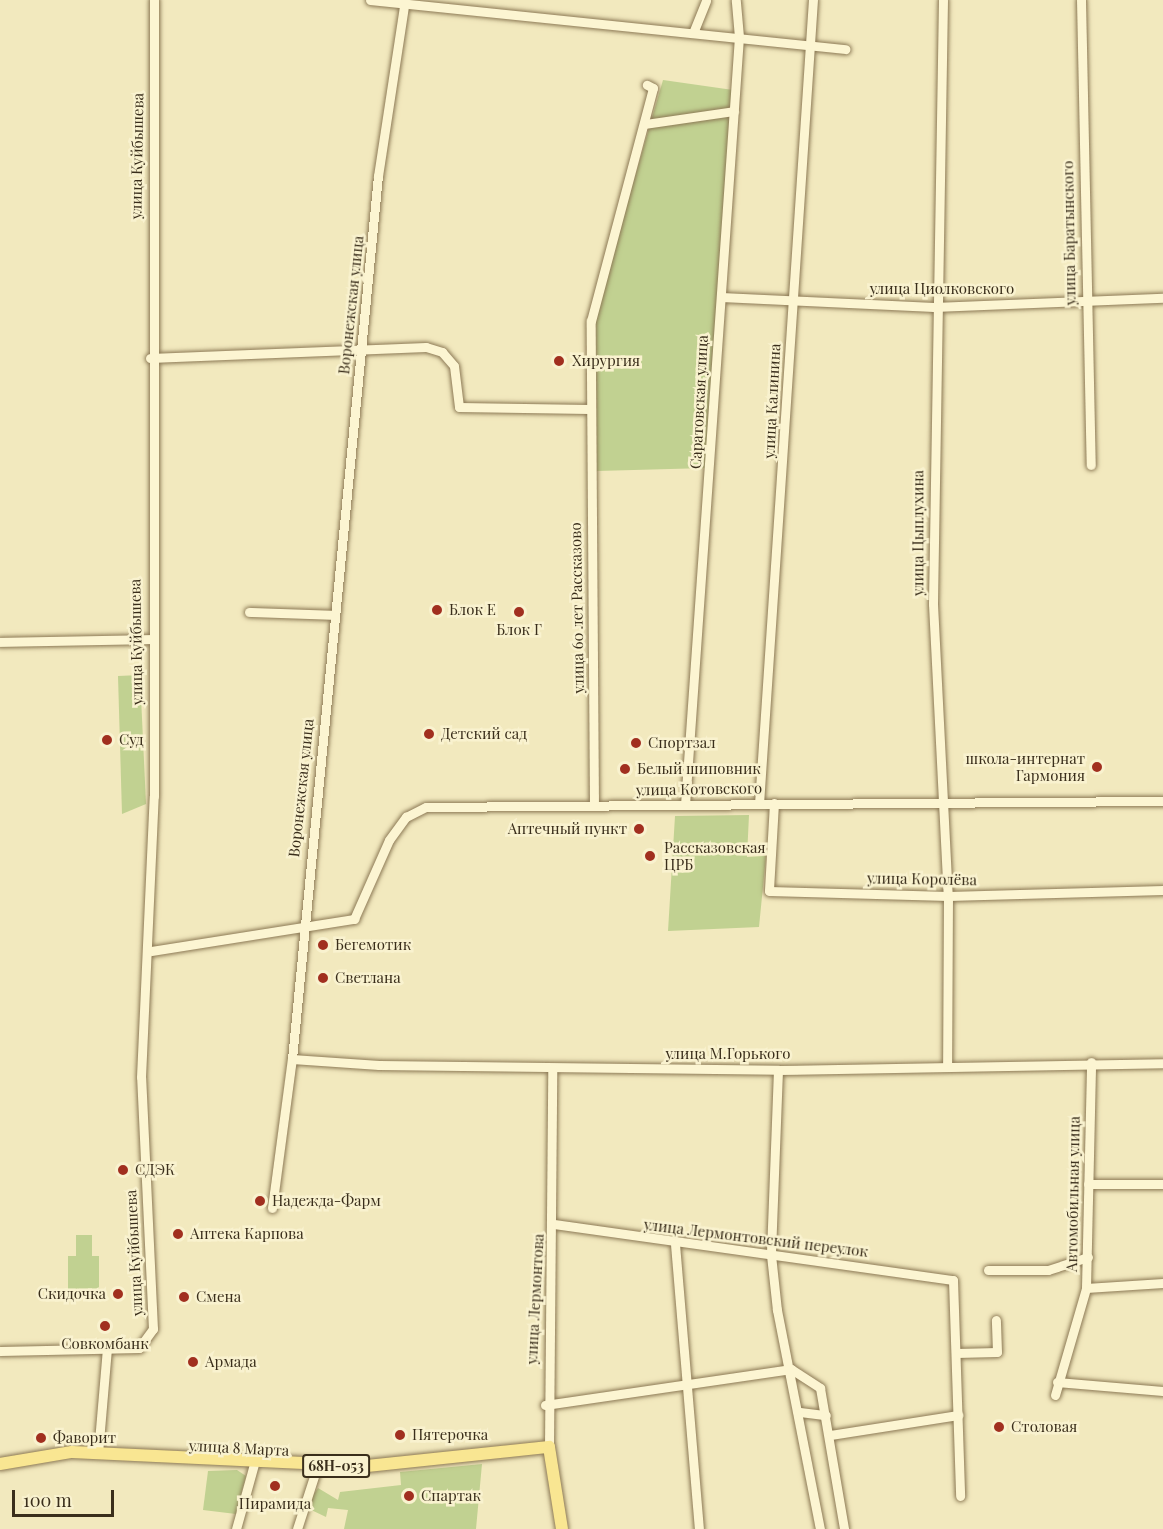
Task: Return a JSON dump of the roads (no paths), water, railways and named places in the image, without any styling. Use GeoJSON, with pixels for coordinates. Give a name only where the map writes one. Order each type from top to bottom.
{"type":"FeatureCollection","features":[{"type":"Feature","properties":{"kind":"main road","name":"улица 8 Марта"},"geometry":{"type":"LineString","coordinates":[[0,1464],[54,1454],[98,1453],[317,1467],[549,1447]]}},
{"type":"Feature","properties":{"kind":"main road","name":"улица Лермонтова"},"geometry":{"type":"LineString","coordinates":[[549,1447],[562,1529]]}},
{"type":"Feature","properties":{"kind":"street","name":"улица Куйбышева"},"geometry":{"type":"LineString","coordinates":[[107,1349],[139,1348],[153,1329],[141,1077],[144,974],[151,951],[150,358],[153,0]]}},
{"type":"Feature","properties":{"kind":"street"},"geometry":{"type":"LineString","coordinates":[[370,0],[845,49]]}},
{"type":"Feature","properties":{"kind":"street"},"geometry":{"type":"LineString","coordinates":[[693,33],[706,0]]}},
{"type":"Feature","properties":{"kind":"street","name":"Саратовская улица"},"geometry":{"type":"LineString","coordinates":[[685,805],[739,37],[736,0]]}},
{"type":"Feature","properties":{"kind":"street","name":"улица Калинина"},"geometry":{"type":"LineString","coordinates":[[759,804],[813,0]]}},
{"type":"Feature","properties":{"kind":"street","name":"улица Цыплухина"},"geometry":{"type":"LineString","coordinates":[[943,0],[934,307],[933,604],[948,896],[947,1066]]}},
{"type":"Feature","properties":{"kind":"street","name":"улица Баратынского"},"geometry":{"type":"LineString","coordinates":[[1081,0],[1091,465]]}},
{"type":"Feature","properties":{"kind":"street","name":"Воронежская улица"},"geometry":{"type":"LineString","coordinates":[[272,1208],[292,1059],[333,615],[378,176],[404,2]]}},
{"type":"Feature","properties":{"kind":"street","name":"улица 60 лет Рассказово"},"geometry":{"type":"LineString","coordinates":[[594,807],[589,409],[596,291],[645,124],[653,88],[647,85]]}},
{"type":"Feature","properties":{"kind":"street"},"geometry":{"type":"LineString","coordinates":[[645,124],[734,111]]}},
{"type":"Feature","properties":{"kind":"street","name":"улица Циолковского"},"geometry":{"type":"LineString","coordinates":[[721,297],[934,307],[1163,298]]}},
{"type":"Feature","properties":{"kind":"street"},"geometry":{"type":"LineString","coordinates":[[150,358],[362,347],[426,347],[442,352],[454,366],[459,407],[589,409]]}},
{"type":"Feature","properties":{"kind":"street"},"geometry":{"type":"LineString","coordinates":[[249,612],[333,615]]}},
{"type":"Feature","properties":{"kind":"street"},"geometry":{"type":"LineString","coordinates":[[0,642],[150,639]]}},
{"type":"Feature","properties":{"kind":"street","name":"улица Котовского"},"geometry":{"type":"LineString","coordinates":[[303,929],[354,919],[389,840],[416,811],[442,806],[594,807],[944,801],[992,806],[1163,801]]}},
{"type":"Feature","properties":{"kind":"street","name":"улица Королёва"},"geometry":{"type":"LineString","coordinates":[[774,803],[769,891],[948,896],[1163,890]]}},
{"type":"Feature","properties":{"kind":"street"},"geometry":{"type":"LineString","coordinates":[[151,951],[303,929]]}},
{"type":"Feature","properties":{"kind":"street","name":"улица М.Горького"},"geometry":{"type":"LineString","coordinates":[[292,1059],[552,1069],[778,1070],[1090,1062],[1163,1063]]}},
{"type":"Feature","properties":{"kind":"street","name":"Автомобильная улица"},"geometry":{"type":"LineString","coordinates":[[1055,1395],[1086,1288],[1090,1062]]}},
{"type":"Feature","properties":{"kind":"street","name":"улица Лермонтова"},"geometry":{"type":"LineString","coordinates":[[549,1447],[545,1404],[554,1224],[552,1069]]}},
{"type":"Feature","properties":{"kind":"street"},"geometry":{"type":"LineString","coordinates":[[778,1070],[771,1255],[820,1529]]}},
{"type":"Feature","properties":{"kind":"street"},"geometry":{"type":"LineString","coordinates":[[1088,1184],[1163,1184]]}},
{"type":"Feature","properties":{"kind":"street","name":"улица Лермонтовский переулок"},"geometry":{"type":"LineString","coordinates":[[554,1224],[675,1244],[953,1280],[956,1353]]}},
{"type":"Feature","properties":{"kind":"street"},"geometry":{"type":"LineString","coordinates":[[675,1244],[699,1529]]}},
{"type":"Feature","properties":{"kind":"street"},"geometry":{"type":"LineString","coordinates":[[988,1270],[1048,1270],[1088,1257]]}},
{"type":"Feature","properties":{"kind":"street"},"geometry":{"type":"LineString","coordinates":[[1086,1288],[1163,1283]]}},
{"type":"Feature","properties":{"kind":"street"},"geometry":{"type":"LineString","coordinates":[[960,1496],[956,1353],[997,1353],[996,1320]]}},
{"type":"Feature","properties":{"kind":"street"},"geometry":{"type":"LineString","coordinates":[[0,1351],[107,1349],[98,1453]]}},
{"type":"Feature","properties":{"kind":"street"},"geometry":{"type":"LineString","coordinates":[[545,1404],[686,1386],[790,1369],[820,1388],[830,1435],[844,1529]]}},
{"type":"Feature","properties":{"kind":"street"},"geometry":{"type":"LineString","coordinates":[[1057,1382],[1163,1391]]}},
{"type":"Feature","properties":{"kind":"street"},"geometry":{"type":"LineString","coordinates":[[800,1412],[825,1415]]}},
{"type":"Feature","properties":{"kind":"street"},"geometry":{"type":"LineString","coordinates":[[830,1435],[958,1415]]}},
{"type":"Feature","properties":{"kind":"street"},"geometry":{"type":"LineString","coordinates":[[236,1529],[254,1464]]}},
{"type":"Feature","properties":{"kind":"street"},"geometry":{"type":"LineString","coordinates":[[297,1529],[317,1467]]}},
{"type":"Feature","properties":{"kind":"place","name":"Хирургия"},"geometry":{"type":"Point","coordinates":[559,361]}},
{"type":"Feature","properties":{"kind":"place","name":"Блок Е"},"geometry":{"type":"Point","coordinates":[437,610]}},
{"type":"Feature","properties":{"kind":"place","name":"Блок Г"},"geometry":{"type":"Point","coordinates":[519,612]}},
{"type":"Feature","properties":{"kind":"place","name":"Детский сад"},"geometry":{"type":"Point","coordinates":[429,734]}},
{"type":"Feature","properties":{"kind":"place","name":"Суд"},"geometry":{"type":"Point","coordinates":[107,740]}},
{"type":"Feature","properties":{"kind":"place","name":"Спортзал"},"geometry":{"type":"Point","coordinates":[636,743]}},
{"type":"Feature","properties":{"kind":"place","name":"школа-интернат Гармония"},"geometry":{"type":"Point","coordinates":[1097,767]}},
{"type":"Feature","properties":{"kind":"place","name":"Белый шиповник"},"geometry":{"type":"Point","coordinates":[625,769]}},
{"type":"Feature","properties":{"kind":"place","name":"Аптечный пункт"},"geometry":{"type":"Point","coordinates":[639,829]}},
{"type":"Feature","properties":{"kind":"place","name":"Рассказовская ЦРБ"},"geometry":{"type":"Point","coordinates":[650,856]}},
{"type":"Feature","properties":{"kind":"place","name":"Бегемотик"},"geometry":{"type":"Point","coordinates":[323,945]}},
{"type":"Feature","properties":{"kind":"place","name":"Светлана"},"geometry":{"type":"Point","coordinates":[323,978]}},
{"type":"Feature","properties":{"kind":"place","name":"СДЭК"},"geometry":{"type":"Point","coordinates":[123,1170]}},
{"type":"Feature","properties":{"kind":"place","name":"Надежда-Фарм"},"geometry":{"type":"Point","coordinates":[260,1201]}},
{"type":"Feature","properties":{"kind":"place","name":"Аптека Карпова"},"geometry":{"type":"Point","coordinates":[178,1234]}},
{"type":"Feature","properties":{"kind":"place","name":"Скидочка"},"geometry":{"type":"Point","coordinates":[118,1294]}},
{"type":"Feature","properties":{"kind":"place","name":"Смена"},"geometry":{"type":"Point","coordinates":[184,1297]}},
{"type":"Feature","properties":{"kind":"place","name":"Совкомбанк"},"geometry":{"type":"Point","coordinates":[105,1326]}},
{"type":"Feature","properties":{"kind":"place","name":"Армада"},"geometry":{"type":"Point","coordinates":[193,1362]}},
{"type":"Feature","properties":{"kind":"place","name":"Столовая"},"geometry":{"type":"Point","coordinates":[999,1427]}},
{"type":"Feature","properties":{"kind":"place","name":"Пятерочка"},"geometry":{"type":"Point","coordinates":[400,1435]}},
{"type":"Feature","properties":{"kind":"place","name":"Фаворит"},"geometry":{"type":"Point","coordinates":[41,1438]}},
{"type":"Feature","properties":{"kind":"place","name":"Пирамида"},"geometry":{"type":"Point","coordinates":[275,1486]}},
{"type":"Feature","properties":{"kind":"place","name":"Спартак"},"geometry":{"type":"Point","coordinates":[409,1496]}}]}
